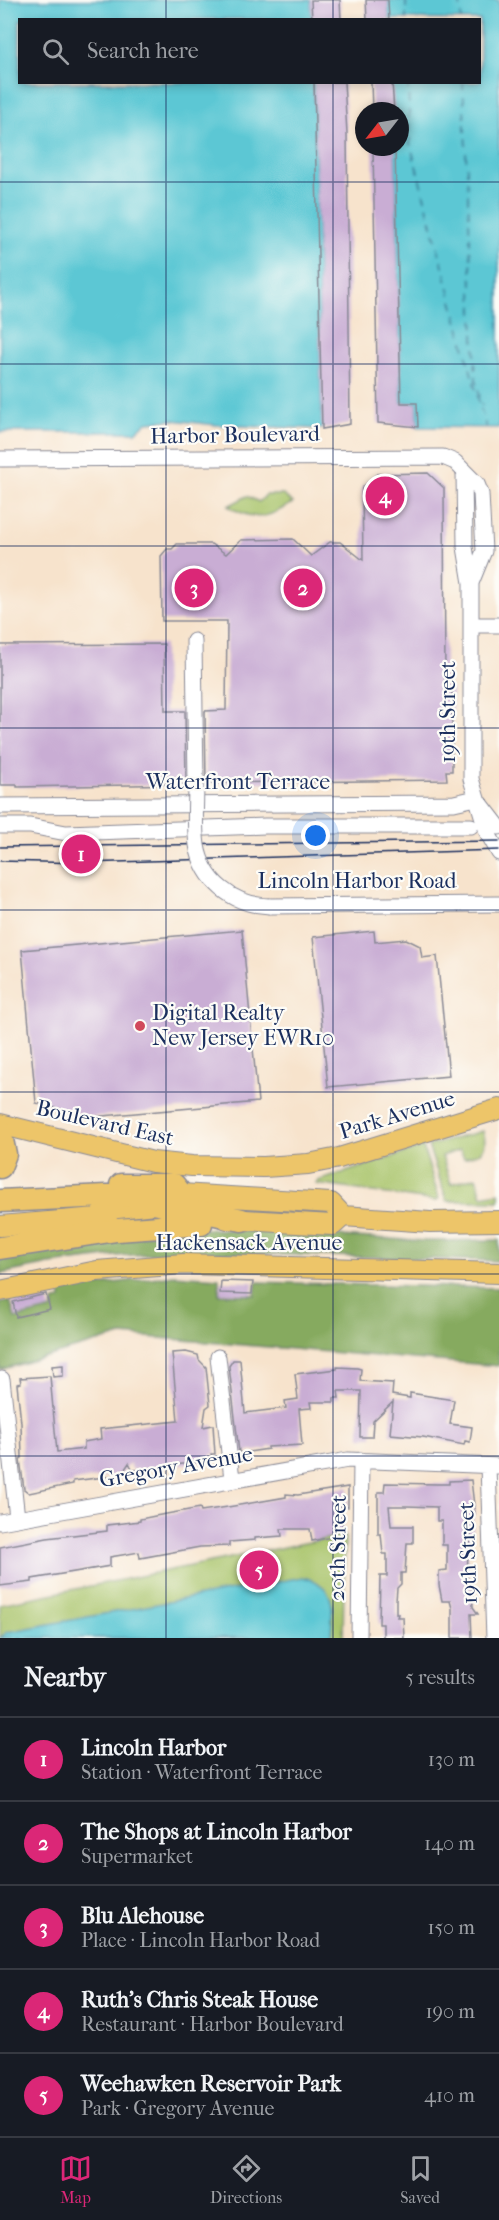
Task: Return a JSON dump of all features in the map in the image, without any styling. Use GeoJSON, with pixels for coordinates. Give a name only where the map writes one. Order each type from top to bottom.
{"type":"FeatureCollection","features":[{"type":"Feature","properties":{"kind":"highway"},"geometry":{"type":"LineString","coordinates":[[0,1131],[4,1154],[0,1167]]}},
{"type":"Feature","properties":{"kind":"highway"},"geometry":{"type":"LineString","coordinates":[[0,1185],[35,1187],[174,1185],[181,1194]]}},
{"type":"Feature","properties":{"kind":"highway"},"geometry":{"type":"LineString","coordinates":[[0,1201],[133,1195],[183,1211],[211,1213],[242,1220]]}},
{"type":"Feature","properties":{"kind":"highway"},"geometry":{"type":"LineString","coordinates":[[0,1248],[128,1228],[214,1224],[242,1220]]}},
{"type":"Feature","properties":{"kind":"main road","name":"Park Avenue"},"geometry":{"type":"LineString","coordinates":[[308,1164],[339,1158],[499,1109]]}},
{"type":"Feature","properties":{"kind":"main road","name":"Boulevard East"},"geometry":{"type":"LineString","coordinates":[[0,1124],[119,1155],[170,1164],[243,1168],[308,1164]]}},
{"type":"Feature","properties":{"kind":"main road"},"geometry":{"type":"LineString","coordinates":[[97,1218],[108,1209],[175,1202],[181,1194],[331,1203],[343,1216],[430,1222],[499,1221]]}},
{"type":"Feature","properties":{"kind":"main road"},"geometry":{"type":"LineString","coordinates":[[0,1226],[97,1218],[109,1223],[188,1218],[333,1225],[343,1216]]}},
{"type":"Feature","properties":{"kind":"main road","name":"Hackensack Avenue"},"geometry":{"type":"LineString","coordinates":[[0,1291],[33,1282],[97,1271],[183,1264],[499,1273]]}},
{"type":"Feature","properties":{"kind":"street","name":"Harbor Boulevard"},"geometry":{"type":"LineString","coordinates":[[0,459],[436,456],[452,460],[477,484],[483,505],[484,551],[471,584],[471,626]]}},
{"type":"Feature","properties":{"kind":"street"},"geometry":{"type":"LineString","coordinates":[[471,626],[499,625]]}},
{"type":"Feature","properties":{"kind":"street","name":"19th Street"},"geometry":{"type":"LineString","coordinates":[[471,626],[470,773],[487,831],[499,853]]}},
{"type":"Feature","properties":{"kind":"street","name":"Lincoln Harbor Road"},"geometry":{"type":"LineString","coordinates":[[194,641],[197,843],[207,873],[217,885],[236,899],[269,906],[499,904]]}},
{"type":"Feature","properties":{"kind":"street","name":"19th Street"},"geometry":{"type":"LineString","coordinates":[[476,798],[499,827]]}},
{"type":"Feature","properties":{"kind":"street","name":"Waterfront Terrace"},"geometry":{"type":"LineString","coordinates":[[0,806],[454,803],[476,798]]}},
{"type":"Feature","properties":{"kind":"street"},"geometry":{"type":"LineString","coordinates":[[0,826],[30,826],[66,833],[266,826],[471,826]]}},
{"type":"Feature","properties":{"kind":"street"},"geometry":{"type":"LineString","coordinates":[[218,1357],[232,1479]]}},
{"type":"Feature","properties":{"kind":"street"},"geometry":{"type":"LineString","coordinates":[[2,1379],[17,1518]]}},
{"type":"Feature","properties":{"kind":"street","name":"Gregory Avenue"},"geometry":{"type":"LineString","coordinates":[[0,1522],[348,1460],[494,1466]]}},
{"type":"Feature","properties":{"kind":"street","name":"20th Street"},"geometry":{"type":"LineString","coordinates":[[359,1638],[362,1460]]}},
{"type":"Feature","properties":{"kind":"street","name":"19th Street"},"geometry":{"type":"LineString","coordinates":[[494,1466],[494,1638]]}},
{"type":"Feature","properties":{"kind":"green space"},"geometry":{"type":"Polygon","coordinates":[[[266,495],[283,495],[293,503],[276,512],[261,516],[247,515],[228,506],[247,496],[259,502],[266,495]]]}},
{"type":"Feature","properties":{"kind":"green space"},"geometry":{"type":"Polygon","coordinates":[[[483,1131],[485,1143],[479,1153],[464,1158],[460,1150],[442,1156],[451,1184],[476,1177],[482,1196],[499,1193],[499,1201],[447,1201],[428,1146],[483,1131]]]}},
{"type":"Feature","properties":{"kind":"green space"},"geometry":{"type":"Polygon","coordinates":[[[423,1147],[439,1198],[436,1201],[316,1184],[318,1181],[423,1147]]]}},
{"type":"Feature","properties":{"kind":"green space"},"geometry":{"type":"Polygon","coordinates":[[[192,1228],[426,1241],[499,1240],[499,1261],[190,1252],[115,1256],[50,1264],[0,1274],[0,1255],[192,1228]]]}},
{"type":"Feature","properties":{"kind":"green space"},"geometry":{"type":"Polygon","coordinates":[[[173,1275],[219,1278],[219,1294],[255,1295],[256,1282],[499,1288],[499,1366],[122,1335],[0,1370],[0,1303],[10,1300],[15,1318],[53,1309],[53,1302],[61,1299],[60,1290],[173,1275]]]}},
{"type":"Feature","properties":{"kind":"green space"},"geometry":{"type":"Polygon","coordinates":[[[345,1535],[343,1638],[0,1638],[0,1604],[345,1535]]]}},
{"type":"Feature","properties":{"kind":"water"},"geometry":{"type":"Polygon","coordinates":[[[0,0],[311,0],[312,18],[18,18],[18,84],[314,84],[322,429],[216,425],[172,420],[147,422],[136,432],[0,432],[0,0]]]}},
{"type":"Feature","properties":{"kind":"water"},"geometry":{"type":"Polygon","coordinates":[[[388,0],[499,0],[499,428],[418,427],[417,403],[401,403],[395,156],[409,156],[409,102],[393,102],[392,84],[481,84],[481,18],[389,18],[388,0]]]}},
{"type":"Feature","properties":{"kind":"water"},"geometry":{"type":"Polygon","coordinates":[[[303,1577],[323,1586],[328,1593],[332,1608],[331,1638],[0,1638],[7,1632],[303,1577]]]}},
{"type":"Feature","properties":{"kind":"building"},"geometry":{"type":"Polygon","coordinates":[[[311,0],[340,0],[341,18],[312,18],[311,0]]]}},
{"type":"Feature","properties":{"kind":"building"},"geometry":{"type":"Polygon","coordinates":[[[366,0],[388,0],[389,18],[367,18],[366,0]]]}},
{"type":"Feature","properties":{"kind":"building"},"geometry":{"type":"Polygon","coordinates":[[[314,84],[344,84],[347,133],[350,424],[322,429],[314,84]]]}},
{"type":"Feature","properties":{"kind":"building"},"geometry":{"type":"Polygon","coordinates":[[[371,84],[392,84],[393,102],[372,102],[371,84]]]}},
{"type":"Feature","properties":{"kind":"building"},"geometry":{"type":"Polygon","coordinates":[[[373,156],[395,156],[401,403],[417,403],[418,427],[378,423],[373,156]]]}},
{"type":"Feature","properties":{"kind":"building"},"geometry":{"type":"Polygon","coordinates":[[[428,473],[444,488],[445,687],[452,688],[452,771],[446,771],[447,780],[206,783],[205,711],[226,710],[227,621],[162,621],[161,556],[167,549],[172,549],[177,544],[211,544],[226,554],[241,540],[293,539],[311,556],[330,542],[340,542],[363,560],[362,488],[377,474],[428,473]]]}},
{"type":"Feature","properties":{"kind":"building"},"geometry":{"type":"Polygon","coordinates":[[[164,644],[165,711],[185,711],[186,784],[17,787],[17,785],[0,785],[0,645],[164,644]]]}},
{"type":"Feature","properties":{"kind":"building","name":"Digital Realty New Jersey EWR10"},"geometry":{"type":"Polygon","coordinates":[[[242,930],[258,1102],[91,1117],[36,1103],[22,950],[242,930]]]}},
{"type":"Feature","properties":{"kind":"building"},"geometry":{"type":"Polygon","coordinates":[[[374,931],[375,942],[406,939],[420,946],[422,958],[437,956],[449,1076],[328,1087],[313,937],[374,931]]]}},
{"type":"Feature","properties":{"kind":"building"},"geometry":{"type":"Polygon","coordinates":[[[221,1281],[253,1282],[252,1294],[220,1293],[221,1281]]]}},
{"type":"Feature","properties":{"kind":"building"},"geometry":{"type":"Polygon","coordinates":[[[46,1294],[50,1309],[16,1317],[13,1302],[46,1294]]]}},
{"type":"Feature","properties":{"kind":"building"},"geometry":{"type":"Polygon","coordinates":[[[186,1352],[198,1355],[199,1360],[206,1367],[210,1405],[206,1408],[203,1427],[213,1425],[215,1454],[211,1454],[212,1460],[133,1470],[129,1463],[121,1475],[73,1481],[73,1484],[29,1493],[24,1489],[20,1459],[22,1458],[21,1423],[17,1384],[21,1383],[20,1378],[50,1376],[57,1452],[84,1449],[84,1442],[101,1439],[100,1429],[178,1421],[172,1353],[186,1352]]]}},
{"type":"Feature","properties":{"kind":"building"},"geometry":{"type":"Polygon","coordinates":[[[233,1360],[240,1360],[245,1413],[286,1408],[285,1401],[298,1399],[295,1374],[337,1369],[337,1367],[357,1368],[361,1369],[360,1381],[393,1383],[392,1395],[410,1398],[410,1393],[454,1400],[450,1424],[472,1427],[470,1442],[465,1441],[464,1445],[423,1437],[390,1434],[393,1402],[373,1421],[372,1437],[360,1437],[361,1391],[338,1391],[339,1398],[334,1398],[334,1402],[310,1402],[311,1408],[299,1409],[302,1445],[239,1452],[229,1366],[233,1360]]]}},
{"type":"Feature","properties":{"kind":"building"},"geometry":{"type":"Polygon","coordinates":[[[63,1365],[63,1376],[53,1377],[52,1366],[63,1365]]]}},
{"type":"Feature","properties":{"kind":"building"},"geometry":{"type":"Polygon","coordinates":[[[471,1480],[475,1514],[473,1514],[470,1547],[468,1547],[467,1587],[472,1587],[473,1607],[478,1614],[471,1614],[472,1638],[452,1638],[452,1608],[450,1601],[442,1601],[439,1571],[447,1570],[447,1545],[442,1545],[442,1521],[437,1521],[437,1507],[389,1506],[391,1526],[413,1526],[413,1543],[407,1543],[405,1573],[401,1573],[401,1584],[397,1588],[396,1614],[398,1614],[397,1617],[403,1617],[404,1638],[383,1638],[383,1624],[379,1624],[380,1576],[387,1576],[387,1554],[383,1554],[381,1534],[378,1534],[378,1492],[384,1492],[385,1483],[449,1484],[449,1481],[471,1480]]]}},
{"type":"Feature","properties":{"kind":"building"},"geometry":{"type":"Polygon","coordinates":[[[348,1487],[348,1507],[341,1507],[343,1535],[312,1541],[310,1529],[281,1529],[282,1536],[229,1542],[229,1546],[200,1547],[140,1558],[139,1552],[110,1557],[110,1566],[0,1586],[0,1547],[47,1538],[107,1531],[107,1525],[140,1521],[140,1519],[200,1508],[201,1511],[286,1497],[286,1494],[298,1495],[348,1487]]]}},
{"type":"Feature","properties":{"kind":"ferry route"},"geometry":{"type":"LineString","coordinates":[[406,0],[406,18]]}},
{"type":"Feature","properties":{"kind":"ferry route"},"geometry":{"type":"LineString","coordinates":[[460,0],[461,18]]}},
{"type":"Feature","properties":{"kind":"ferry route"},"geometry":{"type":"LineString","coordinates":[[408,84],[410,143],[486,428]]}},
{"type":"Feature","properties":{"kind":"ferry route"},"geometry":{"type":"LineString","coordinates":[[463,84],[476,380],[482,406]]}},
{"type":"Feature","properties":{"kind":"tram line"},"geometry":{"type":"LineString","coordinates":[[0,847],[499,841]]}},
{"type":"Feature","properties":{"kind":"tram line"},"geometry":{"type":"LineString","coordinates":[[0,861],[84,863],[499,850]]}},
{"type":"Feature","properties":{"kind":"place","name":"Ruth's Chris Steak House"},"geometry":{"type":"Point","coordinates":[385,496]}},
{"type":"Feature","properties":{"kind":"place","name":"Blu Alehouse"},"geometry":{"type":"Point","coordinates":[194,588]}},
{"type":"Feature","properties":{"kind":"place","name":"The Shops at Lincoln Harbor"},"geometry":{"type":"Point","coordinates":[303,588]}},
{"type":"Feature","properties":{"kind":"place","name":"Lincoln Harbor"},"geometry":{"type":"Point","coordinates":[81,854]}},
{"type":"Feature","properties":{"kind":"place","name":"Digital Realty New Jersey EWR10"},"geometry":{"type":"Point","coordinates":[140,1026]}},
{"type":"Feature","properties":{"kind":"place","name":"Weehawken Reservoir Park"},"geometry":{"type":"Point","coordinates":[259,1570]}}]}
